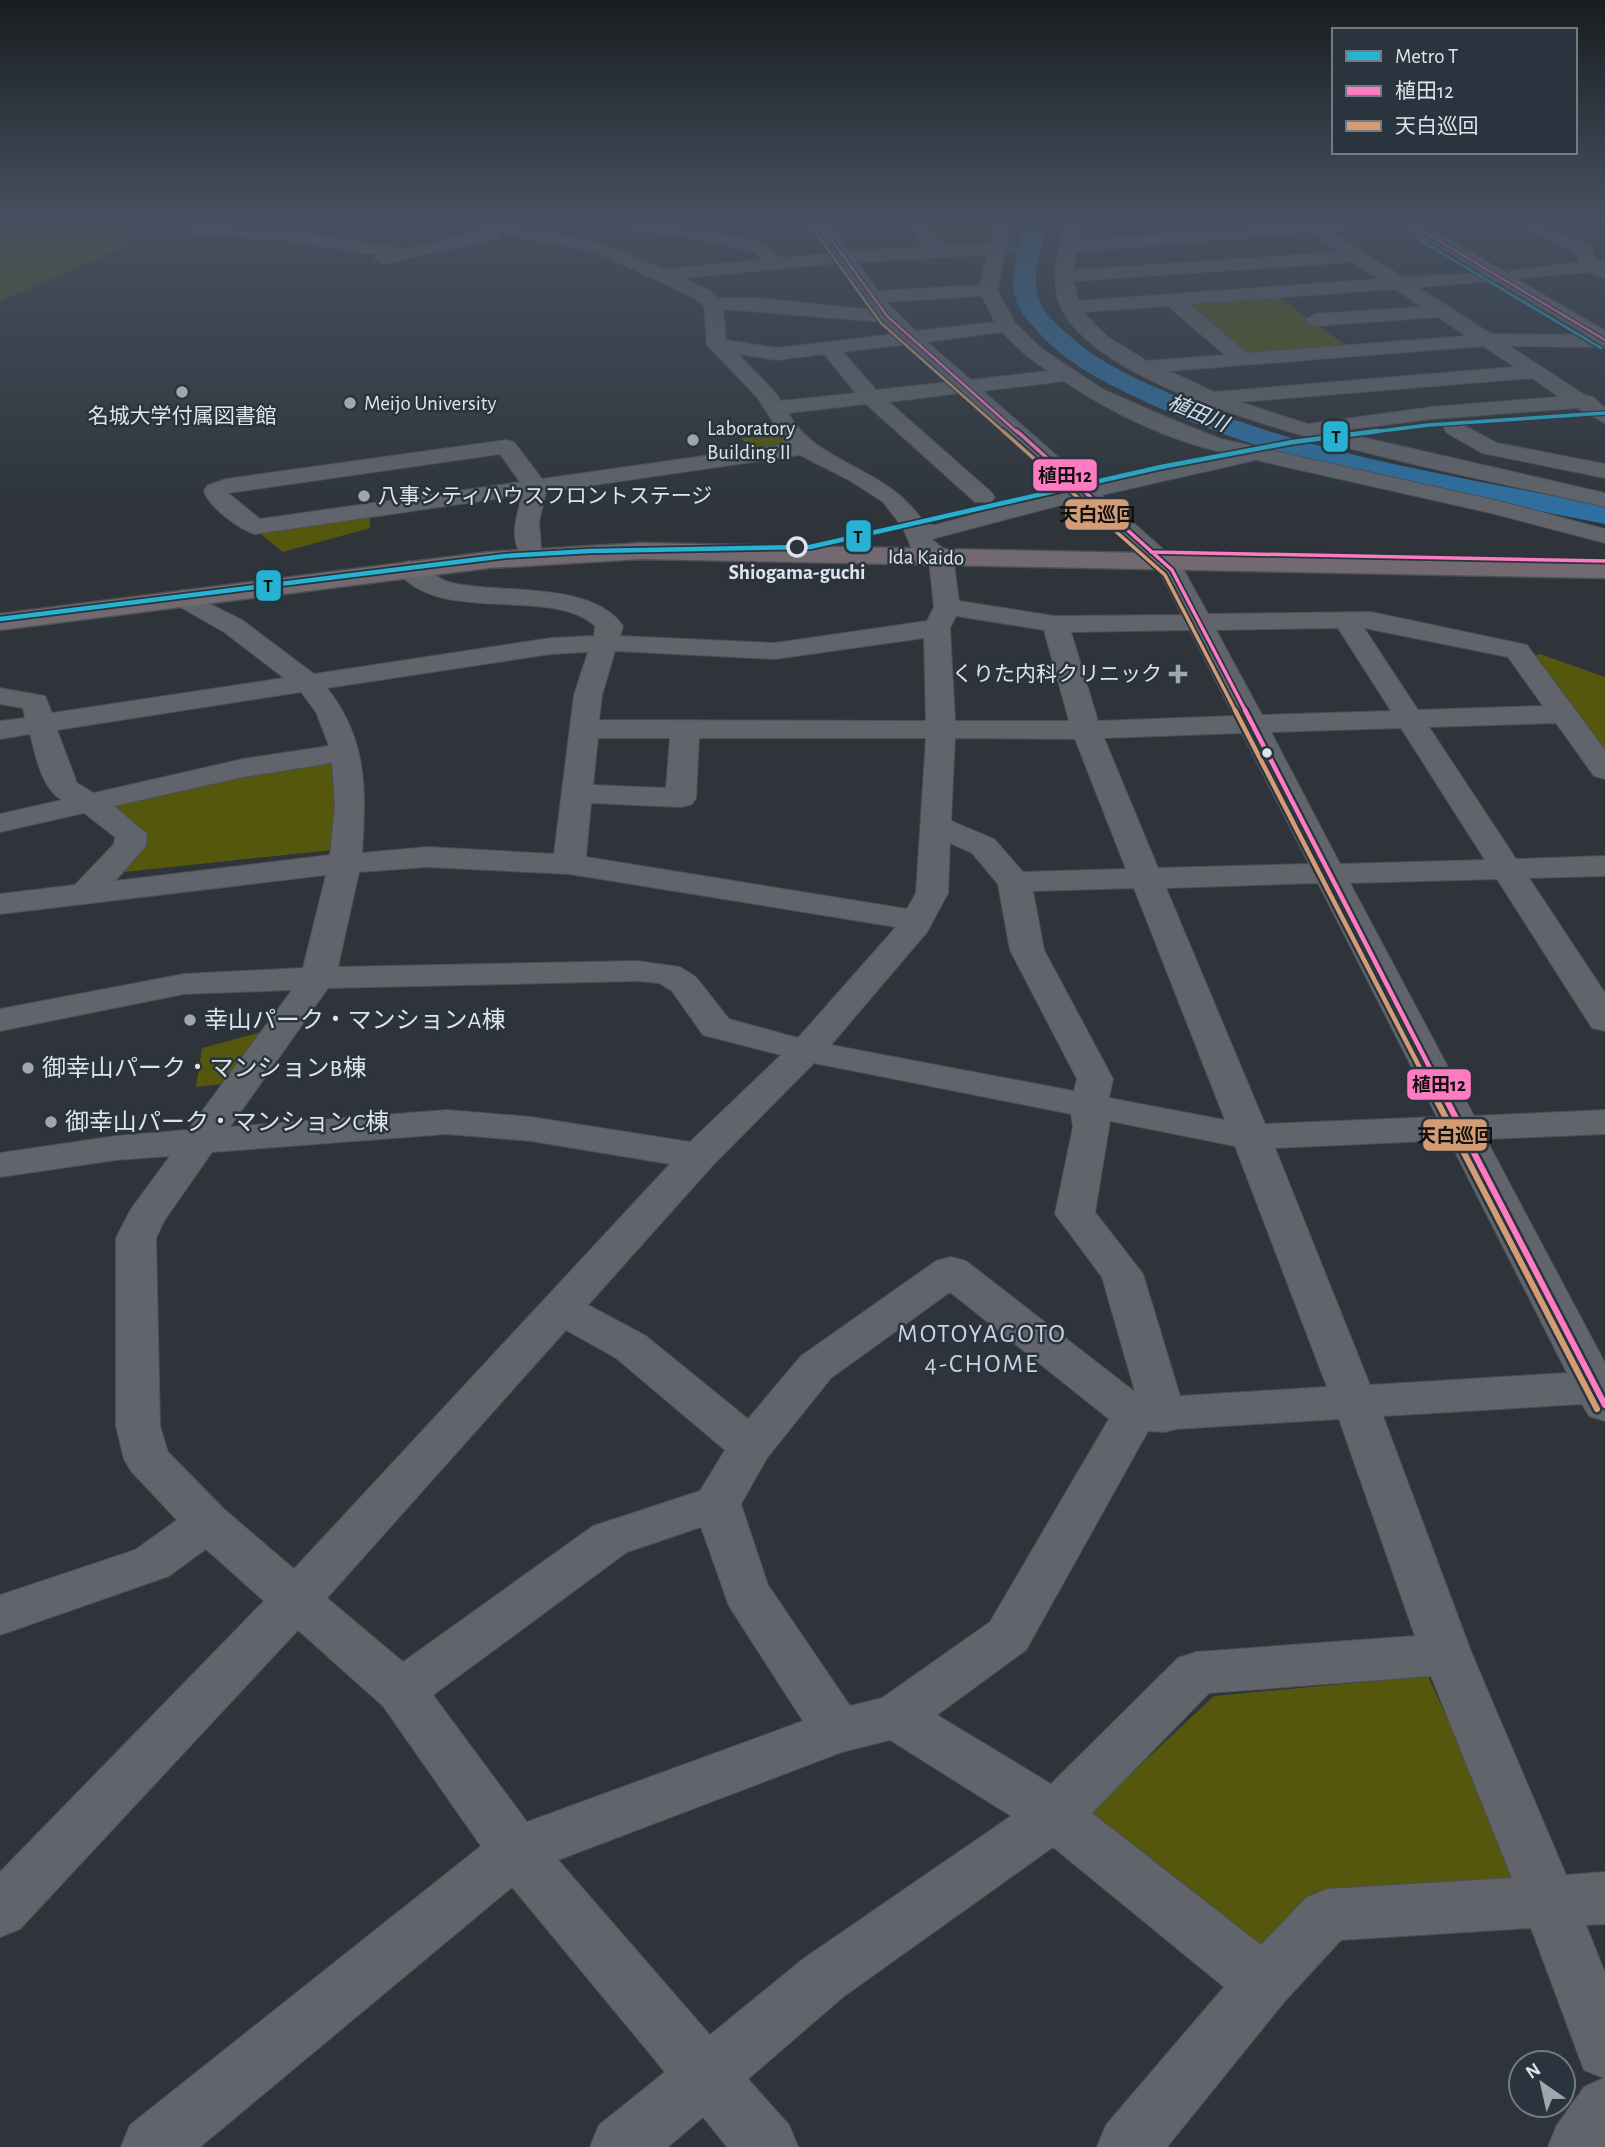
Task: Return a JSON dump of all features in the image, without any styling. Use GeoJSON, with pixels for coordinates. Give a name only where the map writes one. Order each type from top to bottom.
{"type":"FeatureCollection","features":[{"type":"Feature","properties":{"kind":"highway"},"geometry":{"type":"LineString","coordinates":[[1570,317],[1605,340]]}},
{"type":"Feature","properties":{"kind":"highway"},"geometry":{"type":"LineString","coordinates":[[1585,317],[1605,328]]}},
{"type":"Feature","properties":{"kind":"highway","name":"Ida Kaido"},"geometry":{"type":"LineString","coordinates":[[0,622],[409,569],[529,557],[922,538]]}},
{"type":"Feature","properties":{"kind":"highway","name":"Ida Kaido"},"geometry":{"type":"LineString","coordinates":[[0,611],[529,547],[626,542],[922,538],[1157,557],[1605,570]]}},
{"type":"Feature","properties":{"kind":"highway","name":"Ida Kaido"},"geometry":{"type":"LineString","coordinates":[[1157,557],[1605,561]]}},
{"type":"Feature","properties":{"kind":"street"},"geometry":{"type":"LineString","coordinates":[[0,1910],[295,1601],[699,1156],[806,1051],[909,932],[932,893],[941,732],[942,617],[922,538],[885,491],[803,448],[786,429],[777,408],[717,345],[711,317]]}},
{"type":"Feature","properties":{"kind":"street"},"geometry":{"type":"LineString","coordinates":[[401,1690],[610,1539],[717,1504],[751,1446],[816,1367],[951,1271],[1149,1416],[1355,1402],[1602,1393],[1461,1128],[1172,570],[1086,491],[908,338],[888,317]]}},
{"type":"Feature","properties":{"kind":"street"},"geometry":{"type":"LineString","coordinates":[[1002,317],[1027,347],[1065,375],[1128,409],[1214,444],[1499,508],[1605,536]]}},
{"type":"Feature","properties":{"kind":"street"},"geometry":{"type":"LineString","coordinates":[[1079,317],[1097,339],[1144,367],[1208,398],[1345,442],[1605,500]]}},
{"type":"Feature","properties":{"kind":"street"},"geometry":{"type":"LineString","coordinates":[[1193,317],[1242,359]]}},
{"type":"Feature","properties":{"kind":"street"},"geometry":{"type":"LineString","coordinates":[[1311,317],[1356,350]]}},
{"type":"Feature","properties":{"kind":"street"},"geometry":{"type":"LineString","coordinates":[[1315,320],[1354,317]]}},
{"type":"Feature","properties":{"kind":"street"},"geometry":{"type":"LineString","coordinates":[[1451,317],[1605,417]]}},
{"type":"Feature","properties":{"kind":"street"},"geometry":{"type":"LineString","coordinates":[[717,345],[776,354],[1007,326]]}},
{"type":"Feature","properties":{"kind":"street"},"geometry":{"type":"LineString","coordinates":[[1144,367],[1486,340],[1605,340]]}},
{"type":"Feature","properties":{"kind":"street"},"geometry":{"type":"LineString","coordinates":[[829,348],[871,397],[983,497]]}},
{"type":"Feature","properties":{"kind":"street"},"geometry":{"type":"LineString","coordinates":[[1208,398],[1534,372]]}},
{"type":"Feature","properties":{"kind":"street"},"geometry":{"type":"LineString","coordinates":[[777,408],[1065,375]]}},
{"type":"Feature","properties":{"kind":"street"},"geometry":{"type":"LineString","coordinates":[[1299,429],[1432,413],[1605,401]]}},
{"type":"Feature","properties":{"kind":"street"},"geometry":{"type":"LineString","coordinates":[[1345,442],[1455,428],[1605,417]]}},
{"type":"Feature","properties":{"kind":"street"},"geometry":{"type":"LineString","coordinates":[[1455,428],[1490,448],[1605,471]]}},
{"type":"Feature","properties":{"kind":"street"},"geometry":{"type":"LineString","coordinates":[[922,538],[983,497],[1214,444]]}},
{"type":"Feature","properties":{"kind":"street"},"geometry":{"type":"LineString","coordinates":[[536,487],[506,447],[226,486],[216,490],[217,496],[255,527],[536,487],[803,448]]}},
{"type":"Feature","properties":{"kind":"street"},"geometry":{"type":"LineString","coordinates":[[922,538],[1086,491],[1257,454]]}},
{"type":"Feature","properties":{"kind":"street"},"geometry":{"type":"LineString","coordinates":[[529,547],[527,522],[536,487]]}},
{"type":"Feature","properties":{"kind":"street"},"geometry":{"type":"LineString","coordinates":[[409,569],[433,587],[465,593],[561,601],[596,612],[610,626],[607,643],[588,695],[569,864]]}},
{"type":"Feature","properties":{"kind":"street"},"geometry":{"type":"LineString","coordinates":[[183,598],[233,626],[308,683],[330,710],[346,752],[350,806],[345,864],[318,978],[204,1140],[145,1218],[135,1238],[138,1426],[147,1459],[208,1523],[401,1690],[516,1851],[767,2147]]}},
{"type":"Feature","properties":{"kind":"street"},"geometry":{"type":"LineString","coordinates":[[0,730],[551,646],[607,643],[775,651],[942,617],[1055,624],[1345,619],[1371,620],[1517,651],[1605,770]]}},
{"type":"Feature","properties":{"kind":"street"},"geometry":{"type":"LineString","coordinates":[[1345,619],[1605,1020]]}},
{"type":"Feature","properties":{"kind":"street"},"geometry":{"type":"LineString","coordinates":[[1055,624],[1086,730],[1149,878],[1251,1137],[1355,1402],[1447,1654],[1549,1900],[1605,2050]]}},
{"type":"Feature","properties":{"kind":"street"},"geometry":{"type":"LineString","coordinates":[[0,696],[35,702],[53,765],[65,789],[89,802],[131,834],[130,846],[85,894]]}},
{"type":"Feature","properties":{"kind":"street"},"geometry":{"type":"LineString","coordinates":[[584,729],[941,732],[1086,730],[1250,722],[1562,714]]}},
{"type":"Feature","properties":{"kind":"street"},"geometry":{"type":"LineString","coordinates":[[578,793],[681,798],[685,729]]}},
{"type":"Feature","properties":{"kind":"street"},"geometry":{"type":"LineString","coordinates":[[0,823],[243,768],[346,752]]}},
{"type":"Feature","properties":{"kind":"street"},"geometry":{"type":"LineString","coordinates":[[152,2147],[516,1851],[838,1731],[896,1717],[1007,1636],[1149,1416],[1122,1274],[1075,1214],[1092,1127],[1089,1106],[1095,1079],[1027,950],[1021,905],[1014,882],[983,846],[936,826]]}},
{"type":"Feature","properties":{"kind":"street"},"geometry":{"type":"LineString","coordinates":[[0,904],[345,864],[428,857],[569,864],[914,920]]}},
{"type":"Feature","properties":{"kind":"street"},"geometry":{"type":"LineString","coordinates":[[1014,882],[1605,866]]}},
{"type":"Feature","properties":{"kind":"street"},"geometry":{"type":"LineString","coordinates":[[0,1020],[184,984],[318,978],[637,971],[668,974],[684,984],[716,1027],[806,1051],[1251,1137],[1605,1122]]}},
{"type":"Feature","properties":{"kind":"street"},"geometry":{"type":"LineString","coordinates":[[0,1165],[116,1148],[447,1122],[531,1129],[699,1156]]}},
{"type":"Feature","properties":{"kind":"street"},"geometry":{"type":"LineString","coordinates":[[559,1308],[631,1348],[751,1446]]}},
{"type":"Feature","properties":{"kind":"street"},"geometry":{"type":"LineString","coordinates":[[717,1504],[746,1592],[838,1731]]}},
{"type":"Feature","properties":{"kind":"street"},"geometry":{"type":"LineString","coordinates":[[0,1615],[152,1563],[208,1523]]}},
{"type":"Feature","properties":{"kind":"street"},"geometry":{"type":"LineString","coordinates":[[621,2147],[823,1979],[1055,1815],[1196,1672],[1447,1654]]}},
{"type":"Feature","properties":{"kind":"street"},"geometry":{"type":"LineString","coordinates":[[896,1717],[1055,1815],[1264,1983]]}},
{"type":"Feature","properties":{"kind":"street"},"geometry":{"type":"LineString","coordinates":[[1128,2147],[1264,1983],[1327,1916],[1605,1898]]}},
{"type":"Feature","properties":{"kind":"street"},"geometry":{"type":"LineString","coordinates":[[1579,2147],[1605,2108]]}},
{"type":"Feature","properties":{"kind":"shaded area"},"geometry":{"type":"Polygon","coordinates":[[[1199,317],[1307,317],[1351,349],[1244,356],[1199,317]]]}},
{"type":"Feature","properties":{"kind":"shaded area"},"geometry":{"type":"Polygon","coordinates":[[[782,433],[795,447],[756,455],[741,438],[782,433]]]}},
{"type":"Feature","properties":{"kind":"shaded area"},"geometry":{"type":"Polygon","coordinates":[[[370,514],[370,528],[283,552],[257,531],[370,514]]]}},
{"type":"Feature","properties":{"kind":"shaded area"},"geometry":{"type":"Polygon","coordinates":[[[1540,654],[1605,677],[1605,753],[1530,656],[1540,654]]]}},
{"type":"Feature","properties":{"kind":"shaded area"},"geometry":{"type":"Polygon","coordinates":[[[335,760],[333,850],[115,873],[142,845],[112,807],[242,773],[335,760]]]}},
{"type":"Feature","properties":{"kind":"shaded area"},"geometry":{"type":"Polygon","coordinates":[[[276,1028],[240,1082],[196,1087],[202,1048],[276,1028]]]}},
{"type":"Feature","properties":{"kind":"shaded area"},"geometry":{"type":"Polygon","coordinates":[[[1428,1676],[1519,1877],[1314,1892],[1258,1946],[1091,1811],[1214,1696],[1428,1676]]]}},
{"type":"Feature","properties":{"kind":"waterway","name":"植田川"},"geometry":{"type":"LineString","coordinates":[[1038,317],[1065,345],[1120,380],[1187,412],[1245,433],[1364,466],[1605,515]]}},
{"type":"Feature","properties":{"kind":"metro line","name":"T"},"geometry":{"type":"LineString","coordinates":[[0,619],[505,556],[590,551],[810,547],[1161,467],[1293,442],[1429,425],[1605,413]]}},
{"type":"Feature","properties":{"kind":"transit line","name":"天白巡回"},"geometry":{"type":"LineString","coordinates":[[877,317],[1165,575],[1597,1409]]}},
{"type":"Feature","properties":{"kind":"transit line","name":"植田12"},"geometry":{"type":"LineString","coordinates":[[888,317],[1172,570],[1605,1405]]}},
{"type":"Feature","properties":{"kind":"transit line"},"geometry":{"type":"LineString","coordinates":[[1549,317],[1601,348]]}},
{"type":"Feature","properties":{"kind":"transit line","name":"植田12"},"geometry":{"type":"LineString","coordinates":[[1567,317],[1605,340]]}},
{"type":"Feature","properties":{"kind":"transit line","name":"植田12"},"geometry":{"type":"LineString","coordinates":[[1151,552],[1605,561]]}},
{"type":"Feature","properties":{"kind":"place","name":"名城大学付属図書館"},"geometry":{"type":"Point","coordinates":[182,392]}},
{"type":"Feature","properties":{"kind":"place","name":"Meijo University"},"geometry":{"type":"Point","coordinates":[350,403]}},
{"type":"Feature","properties":{"kind":"place","name":"Laboratory Building II"},"geometry":{"type":"Point","coordinates":[693,440]}},
{"type":"Feature","properties":{"kind":"place","name":"八事シティハウスフロントステージ"},"geometry":{"type":"Point","coordinates":[364,496]}},
{"type":"Feature","properties":{"kind":"place","name":"Shiogama-guchi"},"geometry":{"type":"Point","coordinates":[797,547]}},
{"type":"Feature","properties":{"kind":"place","name":"くりた内科クリニック"},"geometry":{"type":"Point","coordinates":[1178,674]}},
{"type":"Feature","properties":{"kind":"place","name":"幸山パーク・マンションA棟"},"geometry":{"type":"Point","coordinates":[190,1020]}},
{"type":"Feature","properties":{"kind":"place","name":"御幸山パーク・マンションB棟"},"geometry":{"type":"Point","coordinates":[28,1068]}},
{"type":"Feature","properties":{"kind":"place","name":"御幸山パーク・マンションC棟"},"geometry":{"type":"Point","coordinates":[51,1122]}},
{"type":"Feature","properties":{"kind":"district","name":"MOTOYAGOTO 4-CHOME"},"geometry":{"type":"Point","coordinates":[982,1348]}}]}
